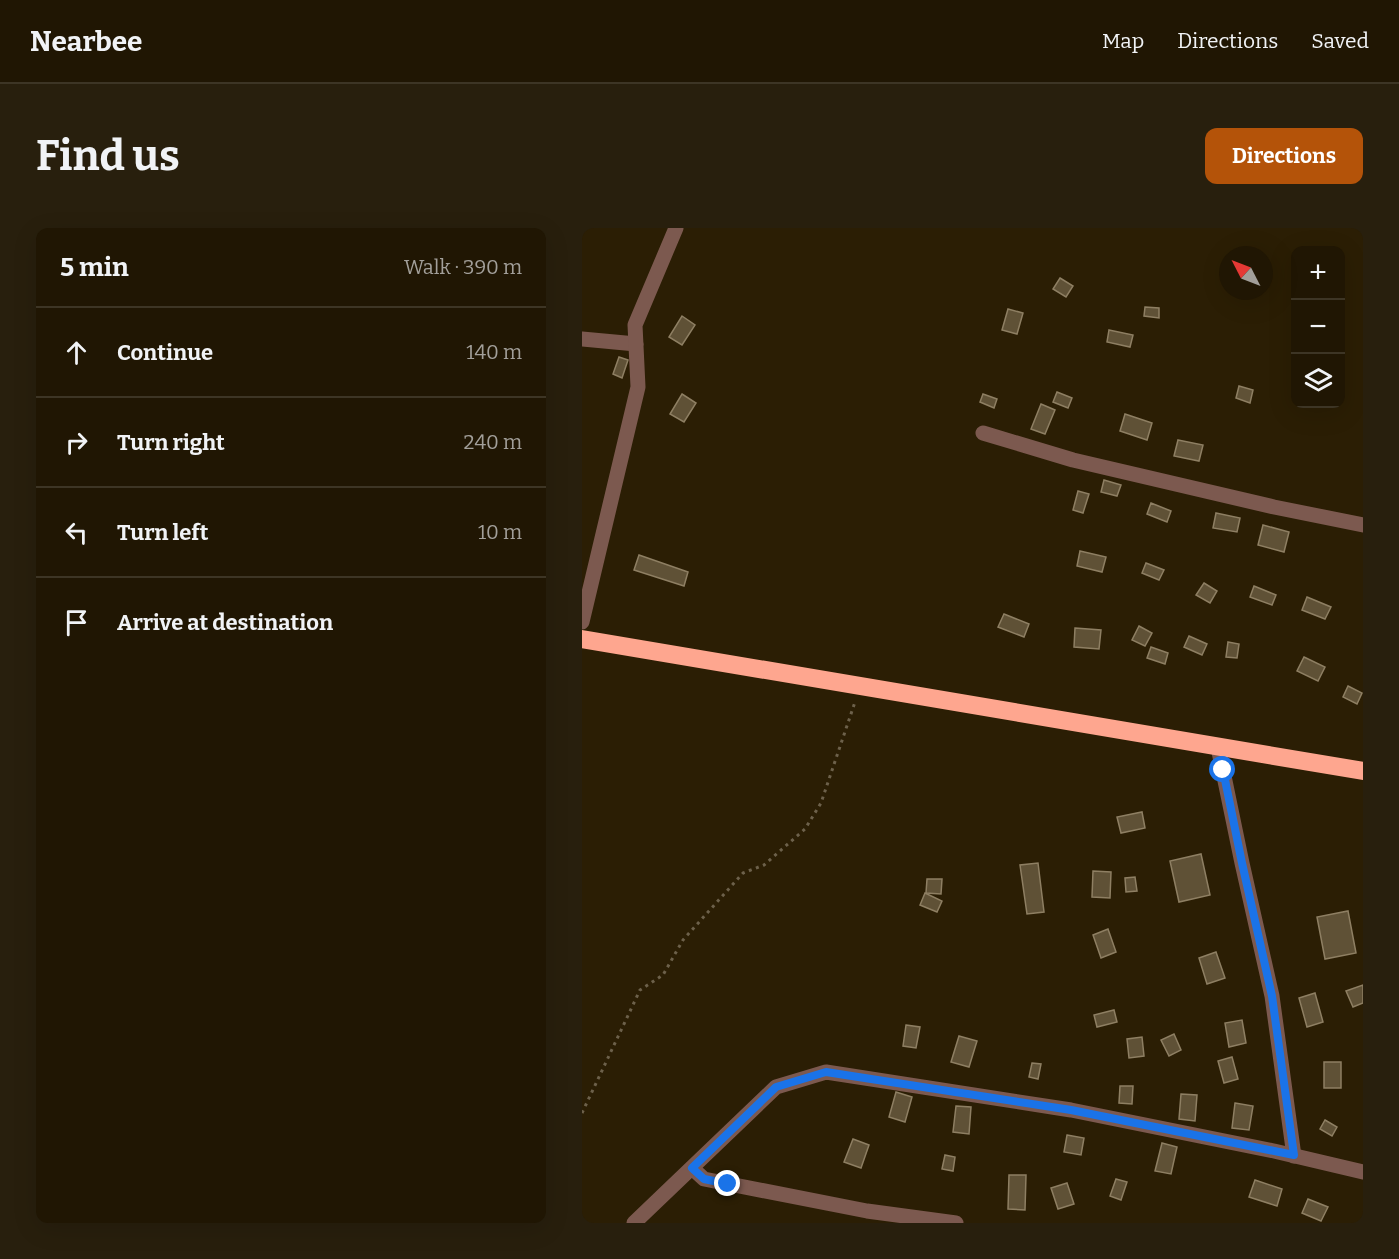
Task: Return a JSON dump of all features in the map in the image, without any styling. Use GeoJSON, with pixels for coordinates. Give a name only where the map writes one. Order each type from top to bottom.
{"type":"FeatureCollection","features":[{"type":"Feature","properties":{"kind":"highway"},"geometry":{"type":"LineString","coordinates":[[582,639],[1363,771]]}},
{"type":"Feature","properties":{"kind":"street"},"geometry":{"type":"LineString","coordinates":[[582,622],[638,387],[635,326],[676,228]]}},
{"type":"Feature","properties":{"kind":"street"},"geometry":{"type":"LineString","coordinates":[[582,339],[636,344]]}},
{"type":"Feature","properties":{"kind":"street"},"geometry":{"type":"LineString","coordinates":[[982,433],[1085,463],[1274,507],[1363,525]]}},
{"type":"Feature","properties":{"kind":"street"},"geometry":{"type":"LineString","coordinates":[[1218,747],[1272,996],[1294,1155]]}},
{"type":"Feature","properties":{"kind":"street"},"geometry":{"type":"LineString","coordinates":[[634,1223],[776,1087],[826,1072],[1071,1110],[1294,1155],[1363,1172]]}},
{"type":"Feature","properties":{"kind":"street"},"geometry":{"type":"LineString","coordinates":[[692,1168],[704,1179],[867,1211],[956,1223]]}},
{"type":"Feature","properties":{"kind":"path"},"geometry":{"type":"LineString","coordinates":[[582,1113],[640,990],[663,975],[683,940],[743,873],[764,865],[805,829],[821,803],[861,686]]}},
{"type":"Feature","properties":{"kind":"building"},"geometry":{"type":"Polygon","coordinates":[[[1060,278],[1073,286],[1066,297],[1053,289],[1060,278]]]}},
{"type":"Feature","properties":{"kind":"building"},"geometry":{"type":"Polygon","coordinates":[[[1145,307],[1159,308],[1159,318],[1144,316],[1145,307]]]}},
{"type":"Feature","properties":{"kind":"building"},"geometry":{"type":"Polygon","coordinates":[[[1008,309],[1023,313],[1017,334],[1002,330],[1008,309]]]}},
{"type":"Feature","properties":{"kind":"building"},"geometry":{"type":"Polygon","coordinates":[[[682,316],[695,325],[682,345],[669,337],[682,316]]]}},
{"type":"Feature","properties":{"kind":"building"},"geometry":{"type":"Polygon","coordinates":[[[1109,330],[1133,335],[1130,347],[1107,342],[1109,330]]]}},
{"type":"Feature","properties":{"kind":"building"},"geometry":{"type":"Polygon","coordinates":[[[619,357],[628,360],[622,378],[613,374],[619,357]]]}},
{"type":"Feature","properties":{"kind":"building"},"geometry":{"type":"Polygon","coordinates":[[[1239,386],[1253,390],[1250,403],[1236,398],[1239,386]]]}},
{"type":"Feature","properties":{"kind":"building"},"geometry":{"type":"Polygon","coordinates":[[[1057,392],[1072,398],[1068,408],[1053,402],[1057,392]]]}},
{"type":"Feature","properties":{"kind":"building"},"geometry":{"type":"Polygon","coordinates":[[[682,394],[696,403],[684,422],[670,414],[682,394]]]}},
{"type":"Feature","properties":{"kind":"building"},"geometry":{"type":"Polygon","coordinates":[[[983,394],[997,399],[994,408],[980,402],[983,394]]]}},
{"type":"Feature","properties":{"kind":"building"},"geometry":{"type":"Polygon","coordinates":[[[1041,404],[1055,410],[1045,434],[1031,429],[1041,404]]]}},
{"type":"Feature","properties":{"kind":"building"},"geometry":{"type":"Polygon","coordinates":[[[1125,414],[1152,423],[1147,440],[1120,431],[1125,414]]]}},
{"type":"Feature","properties":{"kind":"building"},"geometry":{"type":"Polygon","coordinates":[[[1178,440],[1203,445],[1199,461],[1174,456],[1178,440]]]}},
{"type":"Feature","properties":{"kind":"building"},"geometry":{"type":"Polygon","coordinates":[[[1104,480],[1121,485],[1117,496],[1101,492],[1104,480]]]}},
{"type":"Feature","properties":{"kind":"building"},"geometry":{"type":"Polygon","coordinates":[[[1078,491],[1089,494],[1083,513],[1073,510],[1078,491]]]}},
{"type":"Feature","properties":{"kind":"building"},"geometry":{"type":"Polygon","coordinates":[[[1151,503],[1171,511],[1167,522],[1147,514],[1151,503]]]}},
{"type":"Feature","properties":{"kind":"building"},"geometry":{"type":"Polygon","coordinates":[[[1216,513],[1240,518],[1237,532],[1213,528],[1216,513]]]}},
{"type":"Feature","properties":{"kind":"building"},"geometry":{"type":"Polygon","coordinates":[[[1263,525],[1289,532],[1284,552],[1258,545],[1263,525]]]}},
{"type":"Feature","properties":{"kind":"building"},"geometry":{"type":"Polygon","coordinates":[[[1080,551],[1106,557],[1102,572],[1077,566],[1080,551]]]}},
{"type":"Feature","properties":{"kind":"building"},"geometry":{"type":"Polygon","coordinates":[[[639,555],[688,572],[684,586],[634,570],[639,555]]]}},
{"type":"Feature","properties":{"kind":"building"},"geometry":{"type":"Polygon","coordinates":[[[1146,563],[1164,570],[1159,580],[1142,573],[1146,563]]]}},
{"type":"Feature","properties":{"kind":"building"},"geometry":{"type":"Polygon","coordinates":[[[1204,583],[1217,591],[1210,603],[1196,595],[1204,583]]]}},
{"type":"Feature","properties":{"kind":"building"},"geometry":{"type":"Polygon","coordinates":[[[1254,586],[1276,595],[1272,605],[1250,597],[1254,586]]]}},
{"type":"Feature","properties":{"kind":"building"},"geometry":{"type":"Polygon","coordinates":[[[1307,597],[1331,607],[1325,619],[1302,610],[1307,597]]]}},
{"type":"Feature","properties":{"kind":"building"},"geometry":{"type":"Polygon","coordinates":[[[1004,614],[1029,624],[1024,637],[998,627],[1004,614]]]}},
{"type":"Feature","properties":{"kind":"building"},"geometry":{"type":"Polygon","coordinates":[[[1139,626],[1152,633],[1145,646],[1132,640],[1139,626]]]}},
{"type":"Feature","properties":{"kind":"building"},"geometry":{"type":"Polygon","coordinates":[[[1075,628],[1101,630],[1099,649],[1074,647],[1075,628]]]}},
{"type":"Feature","properties":{"kind":"building"},"geometry":{"type":"Polygon","coordinates":[[[1189,636],[1207,644],[1202,655],[1184,647],[1189,636]]]}},
{"type":"Feature","properties":{"kind":"building"},"geometry":{"type":"Polygon","coordinates":[[[1228,642],[1239,644],[1237,658],[1226,657],[1228,642]]]}},
{"type":"Feature","properties":{"kind":"building"},"geometry":{"type":"Polygon","coordinates":[[[1151,647],[1168,653],[1165,664],[1147,658],[1151,647]]]}},
{"type":"Feature","properties":{"kind":"building"},"geometry":{"type":"Polygon","coordinates":[[[1304,657],[1325,667],[1318,681],[1297,671],[1304,657]]]}},
{"type":"Feature","properties":{"kind":"building"},"geometry":{"type":"Polygon","coordinates":[[[1348,686],[1362,693],[1357,704],[1343,697],[1348,686]]]}},
{"type":"Feature","properties":{"kind":"building"},"geometry":{"type":"Polygon","coordinates":[[[1142,812],[1145,828],[1121,833],[1117,817],[1142,812]]]}},
{"type":"Feature","properties":{"kind":"building"},"geometry":{"type":"Polygon","coordinates":[[[1201,854],[1210,895],[1179,902],[1170,861],[1201,854]]]}},
{"type":"Feature","properties":{"kind":"building"},"geometry":{"type":"Polygon","coordinates":[[[1038,863],[1044,912],[1027,914],[1020,865],[1038,863]]]}},
{"type":"Feature","properties":{"kind":"building"},"geometry":{"type":"Polygon","coordinates":[[[1093,871],[1111,872],[1110,898],[1092,897],[1093,871]]]}},
{"type":"Feature","properties":{"kind":"building"},"geometry":{"type":"Polygon","coordinates":[[[1135,877],[1137,891],[1126,892],[1125,878],[1135,877]]]}},
{"type":"Feature","properties":{"kind":"building"},"geometry":{"type":"Polygon","coordinates":[[[927,879],[942,879],[941,894],[926,893],[927,879]]]}},
{"type":"Feature","properties":{"kind":"building"},"geometry":{"type":"Polygon","coordinates":[[[925,893],[942,901],[937,912],[920,905],[925,893]]]}},
{"type":"Feature","properties":{"kind":"building"},"geometry":{"type":"Polygon","coordinates":[[[1348,911],[1356,953],[1325,959],[1317,917],[1348,911]]]}},
{"type":"Feature","properties":{"kind":"building"},"geometry":{"type":"Polygon","coordinates":[[[1108,929],[1116,952],[1101,958],[1093,935],[1108,929]]]}},
{"type":"Feature","properties":{"kind":"building"},"geometry":{"type":"Polygon","coordinates":[[[1216,952],[1225,978],[1207,984],[1199,958],[1216,952]]]}},
{"type":"Feature","properties":{"kind":"building"},"geometry":{"type":"Polygon","coordinates":[[[1363,985],[1363,1003],[1353,1007],[1346,991],[1363,985]]]}},
{"type":"Feature","properties":{"kind":"building"},"geometry":{"type":"Polygon","coordinates":[[[1315,993],[1323,1022],[1307,1027],[1299,998],[1315,993]]]}},
{"type":"Feature","properties":{"kind":"building"},"geometry":{"type":"Polygon","coordinates":[[[1114,1010],[1117,1022],[1097,1027],[1094,1015],[1114,1010]]]}},
{"type":"Feature","properties":{"kind":"building"},"geometry":{"type":"Polygon","coordinates":[[[1242,1020],[1246,1043],[1229,1047],[1225,1023],[1242,1020]]]}},
{"type":"Feature","properties":{"kind":"building"},"geometry":{"type":"Polygon","coordinates":[[[906,1025],[920,1027],[916,1048],[903,1046],[906,1025]]]}},
{"type":"Feature","properties":{"kind":"building"},"geometry":{"type":"Polygon","coordinates":[[[1174,1034],[1181,1050],[1169,1056],[1161,1040],[1174,1034]]]}},
{"type":"Feature","properties":{"kind":"building"},"geometry":{"type":"Polygon","coordinates":[[[959,1036],[977,1041],[969,1067],[951,1062],[959,1036]]]}},
{"type":"Feature","properties":{"kind":"building"},"geometry":{"type":"Polygon","coordinates":[[[1142,1037],[1144,1056],[1129,1058],[1127,1039],[1142,1037]]]}},
{"type":"Feature","properties":{"kind":"building"},"geometry":{"type":"Polygon","coordinates":[[[1232,1057],[1238,1079],[1224,1083],[1218,1061],[1232,1057]]]}},
{"type":"Feature","properties":{"kind":"building"},"geometry":{"type":"Polygon","coordinates":[[[1324,1062],[1341,1062],[1341,1088],[1324,1088],[1324,1062]]]}},
{"type":"Feature","properties":{"kind":"building"},"geometry":{"type":"Polygon","coordinates":[[[1032,1063],[1041,1064],[1038,1079],[1029,1077],[1032,1063]]]}},
{"type":"Feature","properties":{"kind":"building"},"geometry":{"type":"Polygon","coordinates":[[[1120,1086],[1133,1086],[1132,1104],[1119,1103],[1120,1086]]]}},
{"type":"Feature","properties":{"kind":"building"},"geometry":{"type":"Polygon","coordinates":[[[896,1092],[912,1097],[905,1122],[889,1117],[896,1092]]]}},
{"type":"Feature","properties":{"kind":"building"},"geometry":{"type":"Polygon","coordinates":[[[1181,1094],[1197,1095],[1195,1121],[1179,1119],[1181,1094]]]}},
{"type":"Feature","properties":{"kind":"building"},"geometry":{"type":"Polygon","coordinates":[[[1235,1103],[1253,1106],[1249,1130],[1232,1128],[1235,1103]]]}},
{"type":"Feature","properties":{"kind":"building"},"geometry":{"type":"Polygon","coordinates":[[[956,1106],[971,1107],[969,1134],[953,1132],[956,1106]]]}},
{"type":"Feature","properties":{"kind":"building"},"geometry":{"type":"Polygon","coordinates":[[[1325,1120],[1337,1127],[1332,1136],[1320,1129],[1325,1120]]]}},
{"type":"Feature","properties":{"kind":"building"},"geometry":{"type":"Polygon","coordinates":[[[1067,1135],[1084,1138],[1081,1155],[1064,1152],[1067,1135]]]}},
{"type":"Feature","properties":{"kind":"building"},"geometry":{"type":"Polygon","coordinates":[[[853,1139],[869,1145],[861,1168],[844,1162],[853,1139]]]}},
{"type":"Feature","properties":{"kind":"building"},"geometry":{"type":"Polygon","coordinates":[[[1162,1143],[1177,1147],[1171,1174],[1155,1171],[1162,1143]]]}},
{"type":"Feature","properties":{"kind":"building"},"geometry":{"type":"Polygon","coordinates":[[[945,1155],[955,1157],[953,1171],[942,1169],[945,1155]]]}},
{"type":"Feature","properties":{"kind":"building"},"geometry":{"type":"Polygon","coordinates":[[[1009,1175],[1026,1175],[1025,1210],[1008,1209],[1009,1175]]]}},
{"type":"Feature","properties":{"kind":"building"},"geometry":{"type":"Polygon","coordinates":[[[1116,1179],[1127,1182],[1121,1200],[1110,1196],[1116,1179]]]}},
{"type":"Feature","properties":{"kind":"building"},"geometry":{"type":"Polygon","coordinates":[[[1255,1180],[1282,1189],[1277,1206],[1249,1197],[1255,1180]]]}},
{"type":"Feature","properties":{"kind":"building"},"geometry":{"type":"Polygon","coordinates":[[[1067,1183],[1074,1204],[1058,1209],[1051,1188],[1067,1183]]]}},
{"type":"Feature","properties":{"kind":"building"},"geometry":{"type":"Polygon","coordinates":[[[1308,1199],[1328,1207],[1321,1221],[1302,1213],[1308,1199]]]}},
{"type":"Feature","properties":{"kind":"route"},"geometry":{"type":"LineString","coordinates":[[728,1184],[704,1179],[692,1168],[776,1087],[826,1072],[1071,1110],[1294,1155],[1272,996],[1223,770]]}}]}
